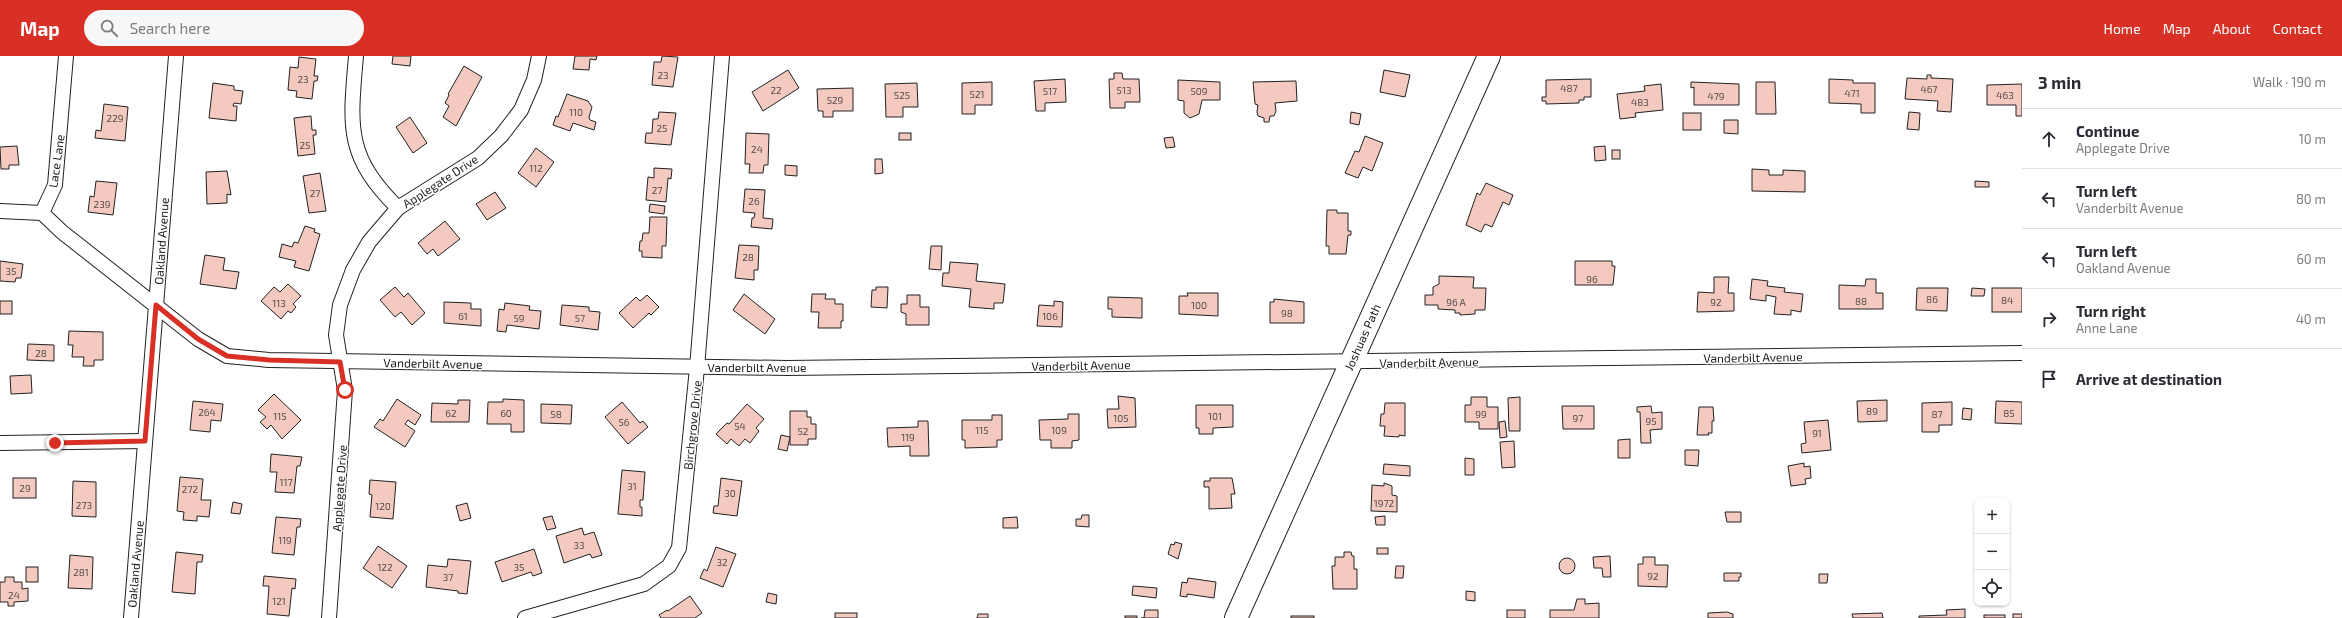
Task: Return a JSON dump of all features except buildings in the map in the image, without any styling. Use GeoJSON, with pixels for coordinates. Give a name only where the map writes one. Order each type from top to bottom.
{"type":"FeatureCollection","features":[{"type":"Feature","properties":{"kind":"main road","name":"Joshuas Path"},"geometry":{"type":"LineString","coordinates":[[1236,618],[1490,56]]}},
{"type":"Feature","properties":{"kind":"street","name":"Lace Lane"},"geometry":{"type":"LineString","coordinates":[[42,213],[55,185],[66,56]]}},
{"type":"Feature","properties":{"kind":"street","name":"Oakland Avenue"},"geometry":{"type":"LineString","coordinates":[[131,618],[176,56]]}},
{"type":"Feature","properties":{"kind":"street"},"geometry":{"type":"LineString","coordinates":[[356,56],[352,133],[361,163],[379,189],[398,208]]}},
{"type":"Feature","properties":{"kind":"street","name":"Applegate Drive"},"geometry":{"type":"LineString","coordinates":[[332,618],[345,390],[336,334],[340,305],[353,270],[369,242],[398,208],[478,158],[501,136],[521,110],[534,80],[539,56]]}},
{"type":"Feature","properties":{"kind":"street","name":"Birchgrove Drive"},"geometry":{"type":"LineString","coordinates":[[525,618],[644,584],[669,566],[679,548],[698,368],[722,56]]}},
{"type":"Feature","properties":{"kind":"street"},"geometry":{"type":"LineString","coordinates":[[0,211],[42,213],[62,232],[156,305]]}},
{"type":"Feature","properties":{"kind":"street","name":"Vanderbilt Avenue"},"geometry":{"type":"LineString","coordinates":[[156,305],[198,339],[227,356],[269,360],[340,362],[698,368],[1350,363],[2022,353]]}},
{"type":"Feature","properties":{"kind":"street"},"geometry":{"type":"LineString","coordinates":[[0,443],[145,441]]}},
{"type":"Feature","properties":{"kind":"route"},"geometry":{"type":"LineString","coordinates":[[55,443],[145,441],[156,305],[198,339],[227,356],[269,360],[340,362],[345,390]]}}]}
